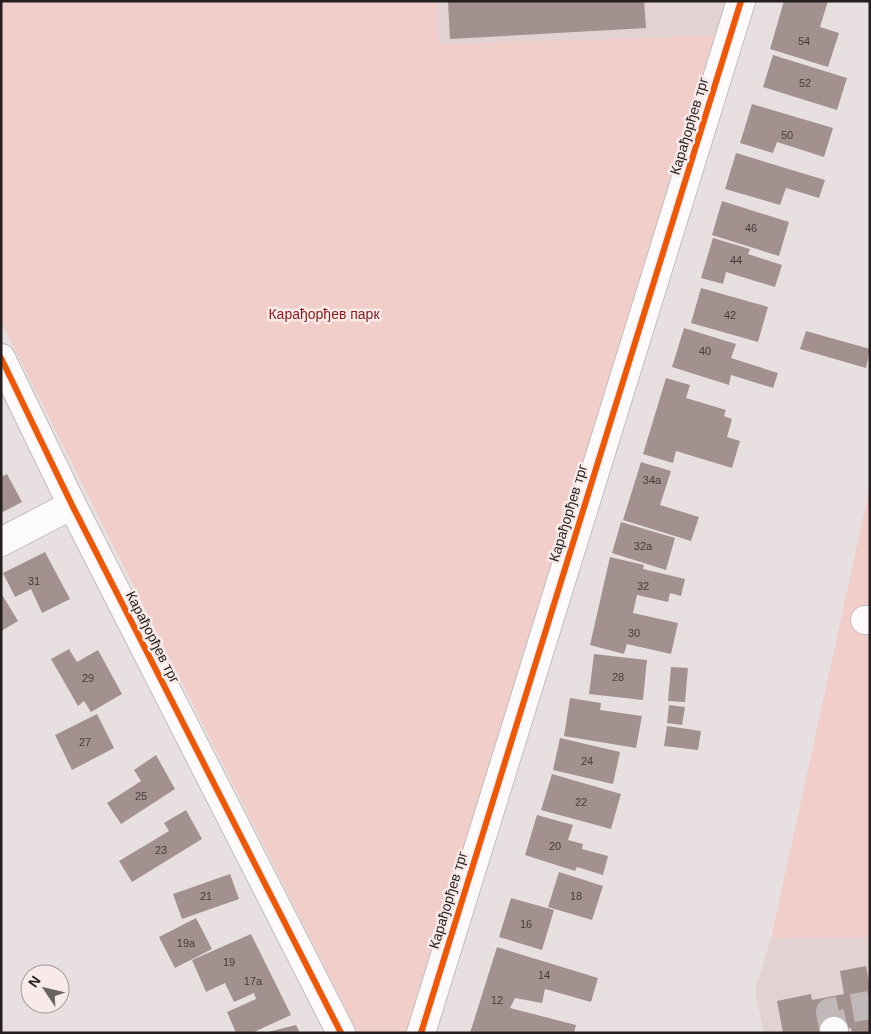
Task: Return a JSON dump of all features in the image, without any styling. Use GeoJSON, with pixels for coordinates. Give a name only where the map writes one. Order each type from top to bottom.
{"type":"FeatureCollection","features":[{"type":"Feature","properties":{"kind":"street","name":"Карађорђев трг"},"geometry":{"type":"LineString","coordinates":[[422,1033],[741,1]]}},
{"type":"Feature","properties":{"kind":"street","name":"Карађорђев трг"},"geometry":{"type":"LineString","coordinates":[[1,358],[72,505],[342,1033]]}},
{"type":"Feature","properties":{"kind":"street"},"geometry":{"type":"LineString","coordinates":[[1,542],[72,505]]}},
{"type":"Feature","properties":{"kind":"shaded area"},"geometry":{"type":"Polygon","coordinates":[[[436,1],[728,1],[715,36],[439,44],[436,1]]]}},
{"type":"Feature","properties":{"kind":"shaded area"},"geometry":{"type":"Polygon","coordinates":[[[870,937],[870,1033],[764,1033],[755,990],[771,938],[870,937]]]}},
{"type":"Feature","properties":{"kind":"green space","name":"Карађорђев парк"},"geometry":{"type":"Polygon","coordinates":[[[10,1],[436,1],[439,44],[715,36],[409,1033],[358,1033],[1,322],[1,4],[10,1]]]}},
{"type":"Feature","properties":{"kind":"green space"},"geometry":{"type":"Polygon","coordinates":[[[870,486],[870,937],[771,938],[870,486]]]}},
{"type":"Feature","properties":{"kind":"building"},"geometry":{"type":"Polygon","coordinates":[[[448,1],[644,1],[646,28],[450,39],[448,1]]]}},
{"type":"Feature","properties":{"kind":"building"},"geometry":{"type":"Polygon","coordinates":[[[784,1],[828,1],[820,27],[839,33],[828,67],[770,49],[784,1]]]}},
{"type":"Feature","properties":{"kind":"building"},"geometry":{"type":"Polygon","coordinates":[[[773,55],[847,78],[837,110],[763,87],[773,55]]]}},
{"type":"Feature","properties":{"kind":"building"},"geometry":{"type":"Polygon","coordinates":[[[752,104],[833,128],[824,157],[777,142],[773,153],[740,143],[752,104]]]}},
{"type":"Feature","properties":{"kind":"building"},"geometry":{"type":"Polygon","coordinates":[[[736,153],[825,180],[819,198],[786,188],[780,205],[725,189],[736,153]]]}},
{"type":"Feature","properties":{"kind":"building"},"geometry":{"type":"Polygon","coordinates":[[[722,201],[789,222],[779,256],[712,235],[722,201]]]}},
{"type":"Feature","properties":{"kind":"building"},"geometry":{"type":"Polygon","coordinates":[[[713,238],[750,249],[748,254],[782,265],[775,287],[726,272],[723,284],[701,278],[713,238]]]}},
{"type":"Feature","properties":{"kind":"building"},"geometry":{"type":"Polygon","coordinates":[[[701,288],[768,307],[758,342],[691,323],[701,288]]]}},
{"type":"Feature","properties":{"kind":"building"},"geometry":{"type":"Polygon","coordinates":[[[684,328],[736,344],[731,358],[778,373],[773,388],[731,375],[729,385],[672,367],[684,328]]]}},
{"type":"Feature","properties":{"kind":"building"},"geometry":{"type":"Polygon","coordinates":[[[806,331],[870,349],[866,368],[800,349],[806,331]]]}},
{"type":"Feature","properties":{"kind":"building"},"geometry":{"type":"Polygon","coordinates":[[[666,378],[690,385],[686,398],[726,410],[724,416],[732,419],[727,437],[740,441],[732,468],[676,451],[673,463],[643,454],[666,378]]]}},
{"type":"Feature","properties":{"kind":"building"},"geometry":{"type":"Polygon","coordinates":[[[641,462],[671,471],[660,505],[699,517],[691,541],[623,520],[641,462]]]}},
{"type":"Feature","properties":{"kind":"building"},"geometry":{"type":"Polygon","coordinates":[[[7,474],[22,502],[1,513],[1,477],[7,474]]]}},
{"type":"Feature","properties":{"kind":"building"},"geometry":{"type":"Polygon","coordinates":[[[621,522],[675,538],[666,570],[612,553],[621,522]]]}},
{"type":"Feature","properties":{"kind":"building"},"geometry":{"type":"Polygon","coordinates":[[[45,552],[70,599],[42,613],[31,589],[15,597],[3,573],[45,552]]]}},
{"type":"Feature","properties":{"kind":"building"},"geometry":{"type":"Polygon","coordinates":[[[610,557],[644,565],[643,569],[685,579],[681,596],[670,593],[668,602],[637,595],[633,613],[678,623],[671,654],[627,644],[624,654],[590,645],[610,557]]]}},
{"type":"Feature","properties":{"kind":"building"},"geometry":{"type":"Polygon","coordinates":[[[1,593],[18,621],[1,631],[1,593]]]}},
{"type":"Feature","properties":{"kind":"building"},"geometry":{"type":"Polygon","coordinates":[[[69,649],[77,662],[98,650],[122,694],[91,712],[84,701],[78,706],[51,659],[69,649]]]}},
{"type":"Feature","properties":{"kind":"building"},"geometry":{"type":"Polygon","coordinates":[[[594,654],[647,660],[643,700],[589,694],[594,654]]]}},
{"type":"Feature","properties":{"kind":"building"},"geometry":{"type":"Polygon","coordinates":[[[671,667],[688,668],[685,702],[668,701],[671,667]]]}},
{"type":"Feature","properties":{"kind":"building"},"geometry":{"type":"Polygon","coordinates":[[[570,698],[601,703],[600,710],[642,716],[636,748],[564,736],[570,698]]]}},
{"type":"Feature","properties":{"kind":"building"},"geometry":{"type":"Polygon","coordinates":[[[669,705],[685,707],[682,725],[667,723],[669,705]]]}},
{"type":"Feature","properties":{"kind":"building"},"geometry":{"type":"Polygon","coordinates":[[[97,714],[114,748],[72,770],[55,735],[97,714]]]}},
{"type":"Feature","properties":{"kind":"building"},"geometry":{"type":"Polygon","coordinates":[[[667,726],[701,731],[698,750],[664,746],[667,726]]]}},
{"type":"Feature","properties":{"kind":"building"},"geometry":{"type":"Polygon","coordinates":[[[560,738],[620,752],[613,784],[553,770],[560,738]]]}},
{"type":"Feature","properties":{"kind":"building"},"geometry":{"type":"Polygon","coordinates":[[[156,755],[175,789],[121,824],[107,803],[141,781],[134,770],[156,755]]]}},
{"type":"Feature","properties":{"kind":"building"},"geometry":{"type":"Polygon","coordinates":[[[552,774],[621,794],[611,829],[541,810],[552,774]]]}},
{"type":"Feature","properties":{"kind":"building"},"geometry":{"type":"Polygon","coordinates":[[[186,810],[202,839],[132,882],[119,861],[169,831],[164,823],[186,810]]]}},
{"type":"Feature","properties":{"kind":"building"},"geometry":{"type":"Polygon","coordinates":[[[537,815],[573,825],[568,840],[583,844],[582,849],[608,856],[603,875],[577,867],[575,871],[525,855],[537,815]]]}},
{"type":"Feature","properties":{"kind":"building"},"geometry":{"type":"Polygon","coordinates":[[[559,872],[603,886],[592,920],[548,907],[559,872]]]}},
{"type":"Feature","properties":{"kind":"building"},"geometry":{"type":"Polygon","coordinates":[[[230,874],[239,899],[182,919],[173,894],[230,874]]]}},
{"type":"Feature","properties":{"kind":"building"},"geometry":{"type":"Polygon","coordinates":[[[511,898],[554,910],[542,950],[499,937],[511,898]]]}},
{"type":"Feature","properties":{"kind":"building"},"geometry":{"type":"Polygon","coordinates":[[[196,918],[212,949],[175,968],[159,937],[196,918]]]}},
{"type":"Feature","properties":{"kind":"building"},"geometry":{"type":"Polygon","coordinates":[[[251,934],[291,1015],[252,1033],[236,1033],[227,1012],[256,999],[254,993],[234,1002],[225,983],[206,992],[192,960],[251,934]]]}},
{"type":"Feature","properties":{"kind":"building"},"geometry":{"type":"Polygon","coordinates":[[[497,947],[598,978],[591,1002],[545,989],[542,1003],[515,998],[510,1008],[576,1025],[574,1033],[470,1033],[497,947]]]}},
{"type":"Feature","properties":{"kind":"building"},"geometry":{"type":"Polygon","coordinates":[[[866,966],[870,987],[870,1033],[852,1033],[851,1028],[825,1033],[783,1033],[777,1001],[811,994],[812,1000],[844,994],[840,971],[866,966]]]}},
{"type":"Feature","properties":{"kind":"building"},"geometry":{"type":"Polygon","coordinates":[[[296,1025],[300,1033],[268,1033],[268,1032],[296,1025]]]}},
{"type":"Feature","properties":{"kind":"tunnel"},"geometry":{"type":"LineString","coordinates":[[834,1031],[830,1012],[870,1005]]}},
{"type":"Feature","properties":{"kind":"cycle path"},"geometry":{"type":"LineString","coordinates":[[421,1033],[741,1]]}},
{"type":"Feature","properties":{"kind":"cycle path"},"geometry":{"type":"LineString","coordinates":[[1,358],[72,505],[341,1033]]}}]}
